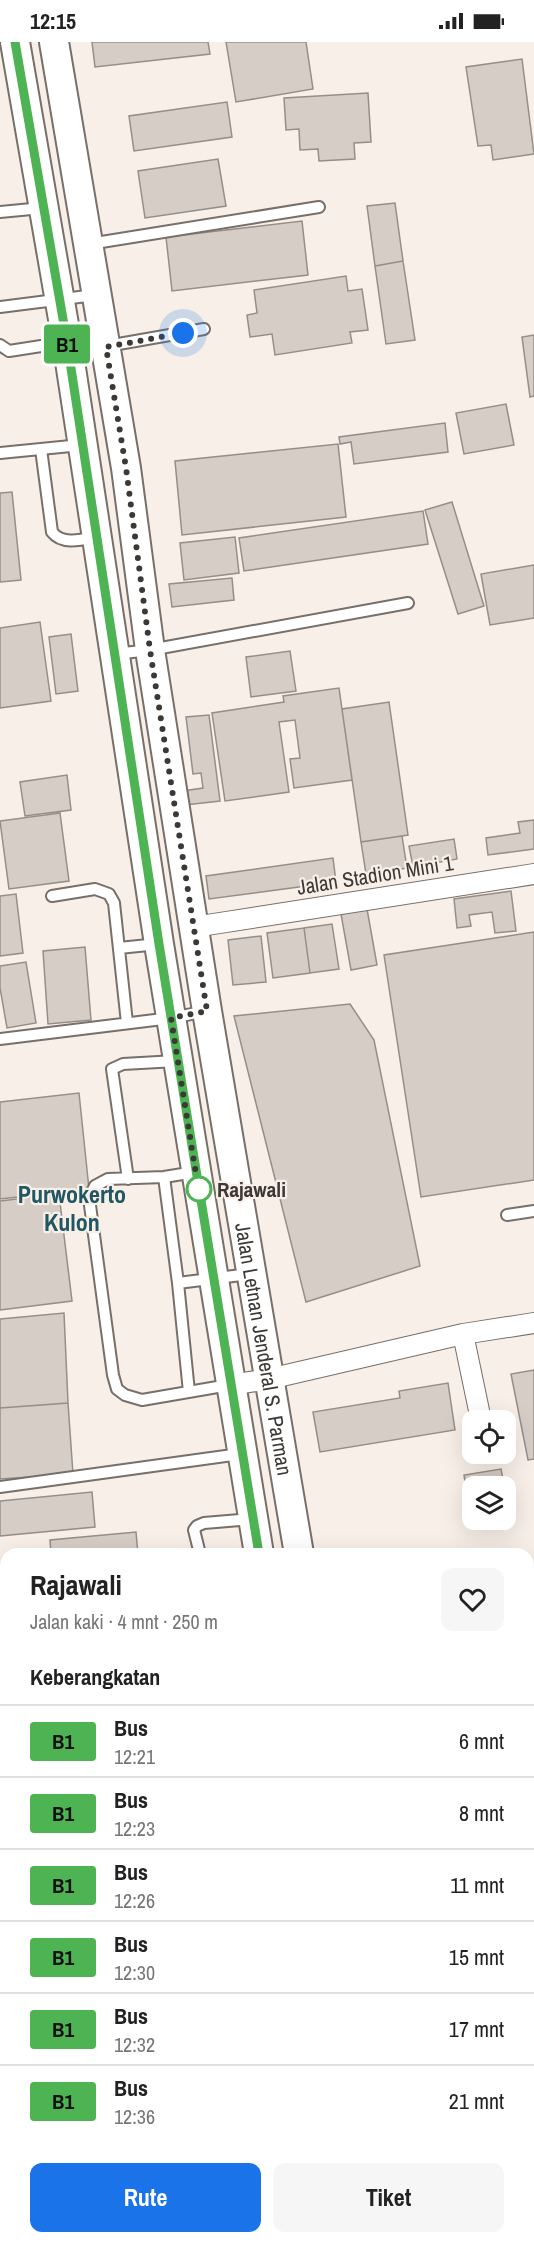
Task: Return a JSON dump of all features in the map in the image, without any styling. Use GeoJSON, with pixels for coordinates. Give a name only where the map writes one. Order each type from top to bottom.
{"type":"FeatureCollection","features":[{"type":"Feature","properties":{"kind":"street","name":"Jalan Letnan Jenderal S. Parman"},"geometry":{"type":"LineString","coordinates":[[15,42],[67,342],[159,944],[258,1548]]}},
{"type":"Feature","properties":{"kind":"street","name":"Jalan Letnan Jenderal S. Parman"},"geometry":{"type":"LineString","coordinates":[[54,42],[126,468],[150,650],[207,1011],[298,1548]]}},
{"type":"Feature","properties":{"kind":"street"},"geometry":{"type":"LineString","coordinates":[[26,102],[64,95]]}},
{"type":"Feature","properties":{"kind":"street","name":"Jalan Stadion Mini 1"},"geometry":{"type":"LineString","coordinates":[[194,927],[534,874]]}},
{"type":"Feature","properties":{"kind":"street"},"geometry":{"type":"LineString","coordinates":[[230,1385],[269,1379],[464,1334],[534,1323]]}},
{"type":"Feature","properties":{"kind":"street"},"geometry":{"type":"LineString","coordinates":[[464,1334],[479,1410]]}},
{"type":"Feature","properties":{"kind":"lane"},"geometry":{"type":"LineString","coordinates":[[88,244],[319,207]]}},
{"type":"Feature","properties":{"kind":"lane"},"geometry":{"type":"LineString","coordinates":[[0,212],[45,208]]}},
{"type":"Feature","properties":{"kind":"lane"},"geometry":{"type":"LineString","coordinates":[[0,307],[95,295]]}},
{"type":"Feature","properties":{"kind":"lane"},"geometry":{"type":"LineString","coordinates":[[106,347],[204,329]]}},
{"type":"Feature","properties":{"kind":"lane"},"geometry":{"type":"LineString","coordinates":[[0,345],[9,351],[67,342]]}},
{"type":"Feature","properties":{"kind":"lane"},"geometry":{"type":"LineString","coordinates":[[0,453],[81,445]]}},
{"type":"Feature","properties":{"kind":"lane"},"geometry":{"type":"LineString","coordinates":[[41,449],[52,532],[57,538],[64,540],[96,537]]}},
{"type":"Feature","properties":{"kind":"lane"},"geometry":{"type":"LineString","coordinates":[[115,654],[150,650],[408,603]]}},
{"type":"Feature","properties":{"kind":"lane"},"geometry":{"type":"LineString","coordinates":[[52,896],[95,889],[109,894],[114,903],[128,1023]]}},
{"type":"Feature","properties":{"kind":"lane"},"geometry":{"type":"LineString","coordinates":[[119,948],[159,944]]}},
{"type":"Feature","properties":{"kind":"lane"},"geometry":{"type":"LineString","coordinates":[[0,1039],[171,1018],[207,1011]]}},
{"type":"Feature","properties":{"kind":"lane"},"geometry":{"type":"LineString","coordinates":[[128,1179],[112,1069],[123,1064],[178,1061]]}},
{"type":"Feature","properties":{"kind":"lane"},"geometry":{"type":"LineString","coordinates":[[196,1172],[164,1177],[108,1179],[100,1181],[89,1198],[117,1389],[125,1395],[142,1400],[230,1385]]}},
{"type":"Feature","properties":{"kind":"lane"},"geometry":{"type":"LineString","coordinates":[[164,1177],[189,1392]]}},
{"type":"Feature","properties":{"kind":"lane"},"geometry":{"type":"LineString","coordinates":[[507,1215],[534,1211]]}},
{"type":"Feature","properties":{"kind":"lane"},"geometry":{"type":"LineString","coordinates":[[178,1282],[253,1273]]}},
{"type":"Feature","properties":{"kind":"lane"},"geometry":{"type":"LineString","coordinates":[[0,1486],[244,1454]]}},
{"type":"Feature","properties":{"kind":"lane"},"geometry":{"type":"LineString","coordinates":[[198,1548],[194,1530],[197,1526],[204,1523],[252,1519]]}},
{"type":"Feature","properties":{"kind":"building"},"geometry":{"type":"Polygon","coordinates":[[[92,42],[208,42],[210,54],[95,67],[92,42]]]}},
{"type":"Feature","properties":{"kind":"building"},"geometry":{"type":"Polygon","coordinates":[[[226,42],[306,42],[313,89],[236,102],[226,42]]]}},
{"type":"Feature","properties":{"kind":"building"},"geometry":{"type":"Polygon","coordinates":[[[522,59],[534,154],[493,160],[491,145],[478,146],[466,67],[522,59]]]}},
{"type":"Feature","properties":{"kind":"building"},"geometry":{"type":"Polygon","coordinates":[[[368,93],[371,142],[354,143],[355,159],[319,161],[318,149],[300,150],[299,129],[286,130],[284,98],[368,93]]]}},
{"type":"Feature","properties":{"kind":"building"},"geometry":{"type":"Polygon","coordinates":[[[227,102],[232,137],[134,151],[129,116],[227,102]]]}},
{"type":"Feature","properties":{"kind":"building"},"geometry":{"type":"Polygon","coordinates":[[[218,159],[226,206],[145,218],[138,171],[218,159]]]}},
{"type":"Feature","properties":{"kind":"building"},"geometry":{"type":"Polygon","coordinates":[[[395,203],[403,261],[375,266],[367,206],[395,203]]]}},
{"type":"Feature","properties":{"kind":"building"},"geometry":{"type":"Polygon","coordinates":[[[302,221],[308,275],[172,291],[166,237],[302,221]]]}},
{"type":"Feature","properties":{"kind":"building"},"geometry":{"type":"Polygon","coordinates":[[[403,261],[415,340],[386,344],[375,266],[403,261]]]}},
{"type":"Feature","properties":{"kind":"building"},"geometry":{"type":"Polygon","coordinates":[[[346,276],[348,291],[362,289],[368,330],[350,332],[352,343],[275,355],[272,334],[250,337],[247,315],[257,313],[254,290],[346,276]]]}},
{"type":"Feature","properties":{"kind":"building"},"geometry":{"type":"Polygon","coordinates":[[[534,335],[534,396],[530,397],[522,337],[534,335]]]}},
{"type":"Feature","properties":{"kind":"building"},"geometry":{"type":"Polygon","coordinates":[[[506,404],[514,445],[464,454],[456,413],[506,404]]]}},
{"type":"Feature","properties":{"kind":"building"},"geometry":{"type":"Polygon","coordinates":[[[445,423],[448,452],[354,464],[351,442],[340,444],[339,437],[445,423]]]}},
{"type":"Feature","properties":{"kind":"building"},"geometry":{"type":"Polygon","coordinates":[[[338,444],[346,517],[182,535],[175,461],[338,444]]]}},
{"type":"Feature","properties":{"kind":"building"},"geometry":{"type":"Polygon","coordinates":[[[12,492],[21,580],[0,582],[0,493],[12,492]]]}},
{"type":"Feature","properties":{"kind":"building"},"geometry":{"type":"Polygon","coordinates":[[[452,502],[484,606],[458,614],[425,510],[452,502]]]}},
{"type":"Feature","properties":{"kind":"building"},"geometry":{"type":"Polygon","coordinates":[[[423,511],[428,544],[244,571],[239,538],[423,511]]]}},
{"type":"Feature","properties":{"kind":"building"},"geometry":{"type":"Polygon","coordinates":[[[235,537],[239,573],[184,580],[180,543],[235,537]]]}},
{"type":"Feature","properties":{"kind":"building"},"geometry":{"type":"Polygon","coordinates":[[[534,565],[534,618],[490,625],[481,574],[534,565]]]}},
{"type":"Feature","properties":{"kind":"building"},"geometry":{"type":"Polygon","coordinates":[[[232,578],[234,600],[172,607],[169,584],[232,578]]]}},
{"type":"Feature","properties":{"kind":"building"},"geometry":{"type":"Polygon","coordinates":[[[40,622],[51,701],[0,708],[0,628],[40,622]]]}},
{"type":"Feature","properties":{"kind":"building"},"geometry":{"type":"Polygon","coordinates":[[[71,634],[78,691],[56,694],[49,637],[71,634]]]}},
{"type":"Feature","properties":{"kind":"building"},"geometry":{"type":"Polygon","coordinates":[[[290,651],[296,691],[251,697],[246,657],[290,651]]]}},
{"type":"Feature","properties":{"kind":"building"},"geometry":{"type":"Polygon","coordinates":[[[339,688],[352,780],[294,788],[290,759],[300,758],[295,720],[279,722],[289,792],[225,801],[212,713],[284,702],[283,696],[339,688]]]}},
{"type":"Feature","properties":{"kind":"building"},"geometry":{"type":"Polygon","coordinates":[[[389,702],[408,835],[361,842],[342,709],[389,702]]]}},
{"type":"Feature","properties":{"kind":"building"},"geometry":{"type":"Polygon","coordinates":[[[209,715],[220,801],[185,805],[183,791],[203,788],[201,773],[193,774],[186,717],[209,715]]]}},
{"type":"Feature","properties":{"kind":"building"},"geometry":{"type":"Polygon","coordinates":[[[67,775],[71,810],[25,816],[20,782],[67,775]]]}},
{"type":"Feature","properties":{"kind":"building"},"geometry":{"type":"Polygon","coordinates":[[[60,813],[69,881],[9,889],[0,821],[60,813]]]}},
{"type":"Feature","properties":{"kind":"building"},"geometry":{"type":"Polygon","coordinates":[[[534,820],[534,849],[488,855],[486,838],[520,833],[518,822],[534,820]]]}},
{"type":"Feature","properties":{"kind":"building"},"geometry":{"type":"Polygon","coordinates":[[[402,836],[407,868],[366,874],[361,842],[402,836]]]}},
{"type":"Feature","properties":{"kind":"building"},"geometry":{"type":"Polygon","coordinates":[[[454,839],[457,859],[413,867],[409,846],[454,839]]]}},
{"type":"Feature","properties":{"kind":"building"},"geometry":{"type":"Polygon","coordinates":[[[333,858],[336,882],[209,899],[206,876],[333,858]]]}},
{"type":"Feature","properties":{"kind":"building"},"geometry":{"type":"Polygon","coordinates":[[[511,891],[516,931],[495,933],[492,912],[469,915],[471,926],[457,928],[454,899],[511,891]]]}},
{"type":"Feature","properties":{"kind":"building"},"geometry":{"type":"Polygon","coordinates":[[[16,894],[23,953],[0,956],[0,896],[16,894]]]}},
{"type":"Feature","properties":{"kind":"building"},"geometry":{"type":"Polygon","coordinates":[[[367,909],[377,965],[351,970],[341,914],[367,909]]]}},
{"type":"Feature","properties":{"kind":"building"},"geometry":{"type":"Polygon","coordinates":[[[332,924],[339,969],[310,973],[304,928],[332,924]]]}},
{"type":"Feature","properties":{"kind":"building"},"geometry":{"type":"Polygon","coordinates":[[[304,928],[310,973],[273,978],[267,933],[304,928]]]}},
{"type":"Feature","properties":{"kind":"building"},"geometry":{"type":"Polygon","coordinates":[[[534,932],[534,1180],[421,1197],[384,955],[534,932]]]}},
{"type":"Feature","properties":{"kind":"building"},"geometry":{"type":"Polygon","coordinates":[[[261,936],[266,982],[233,985],[228,940],[261,936]]]}},
{"type":"Feature","properties":{"kind":"building"},"geometry":{"type":"Polygon","coordinates":[[[85,947],[91,1020],[48,1024],[43,951],[85,947]]]}},
{"type":"Feature","properties":{"kind":"building"},"geometry":{"type":"Polygon","coordinates":[[[26,962],[36,1023],[7,1028],[0,988],[0,966],[26,962]]]}},
{"type":"Feature","properties":{"kind":"building"},"geometry":{"type":"Polygon","coordinates":[[[350,1004],[374,1040],[420,1266],[306,1302],[234,1016],[350,1004]]]}},
{"type":"Feature","properties":{"kind":"building"},"geometry":{"type":"Polygon","coordinates":[[[79,1093],[89,1189],[0,1199],[0,1102],[79,1093]]]}},
{"type":"Feature","properties":{"kind":"building"},"geometry":{"type":"Polygon","coordinates":[[[59,1194],[72,1301],[0,1310],[0,1201],[59,1194]]]}},
{"type":"Feature","properties":{"kind":"building"},"geometry":{"type":"Polygon","coordinates":[[[64,1313],[68,1403],[0,1408],[0,1319],[64,1313]]]}},
{"type":"Feature","properties":{"kind":"building"},"geometry":{"type":"Polygon","coordinates":[[[534,1370],[534,1459],[528,1460],[511,1374],[534,1370]]]}},
{"type":"Feature","properties":{"kind":"building"},"geometry":{"type":"Polygon","coordinates":[[[448,1383],[455,1430],[320,1452],[313,1412],[400,1398],[399,1391],[448,1383]]]}},
{"type":"Feature","properties":{"kind":"building"},"geometry":{"type":"Polygon","coordinates":[[[68,1403],[73,1474],[0,1479],[0,1408],[68,1403]]]}},
{"type":"Feature","properties":{"kind":"building"},"geometry":{"type":"Polygon","coordinates":[[[501,1469],[502,1476],[464,1476],[501,1469]]]}},
{"type":"Feature","properties":{"kind":"building"},"geometry":{"type":"Polygon","coordinates":[[[92,1492],[95,1527],[0,1536],[0,1501],[92,1492]]]}},
{"type":"Feature","properties":{"kind":"building"},"geometry":{"type":"Polygon","coordinates":[[[136,1532],[137,1548],[51,1548],[50,1540],[136,1532]]]}},
{"type":"Feature","properties":{"kind":"bus line","name":"B1"},"geometry":{"type":"LineString","coordinates":[[15,42],[67,342],[159,944],[258,1548]]}},
{"type":"Feature","properties":{"kind":"place","name":"Rajawali"},"geometry":{"type":"Point","coordinates":[199,1189]}},
{"type":"Feature","properties":{"kind":"district","name":"Purwokerto Kulon"},"geometry":{"type":"Point","coordinates":[72,1208]}},
{"type":"Feature","properties":{"kind":"route"},"geometry":{"type":"LineString","coordinates":[[183,333],[106,347],[126,468],[150,650],[207,1011],[171,1018],[199,1193],[199,1189]]}}]}
